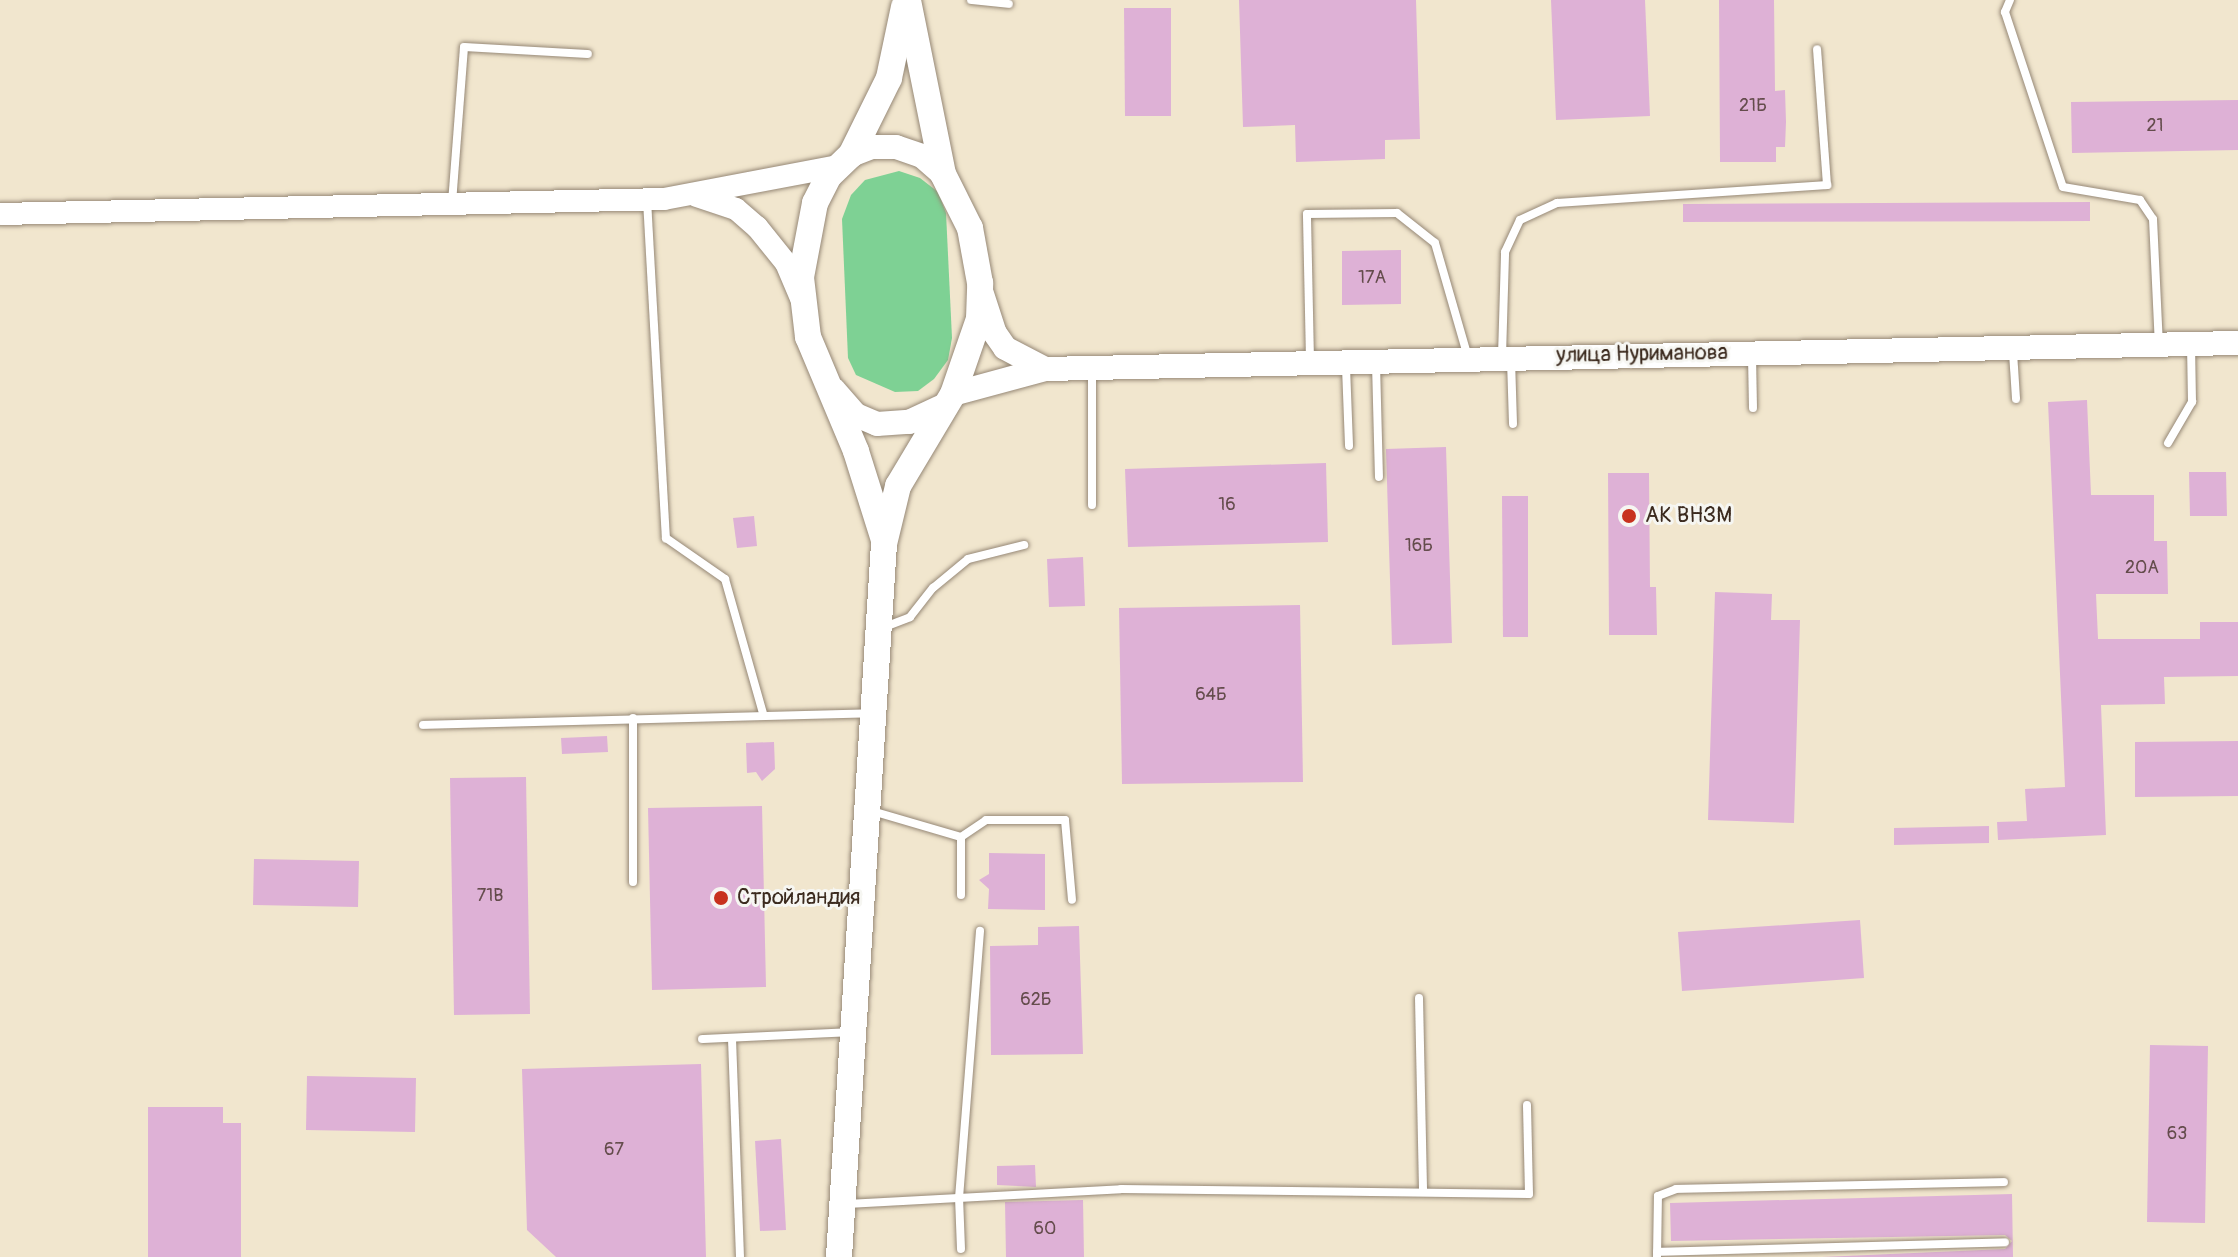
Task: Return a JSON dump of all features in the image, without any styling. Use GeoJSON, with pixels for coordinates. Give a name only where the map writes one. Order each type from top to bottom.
{"type":"FeatureCollection","features":[{"type":"Feature","properties":{"kind":"main road"},"geometry":{"type":"LineString","coordinates":[[884,544],[879,514],[808,337],[801,298],[803,255],[815,203],[844,160],[889,78],[907,0]]}},
{"type":"Feature","properties":{"kind":"main road"},"geometry":{"type":"LineString","coordinates":[[907,0],[943,174]]}},
{"type":"Feature","properties":{"kind":"main road"},"geometry":{"type":"LineString","coordinates":[[844,160],[896,147],[922,156],[943,174],[965,211],[987,316],[1005,348],[1045,369]]}},
{"type":"Feature","properties":{"kind":"main road"},"geometry":{"type":"LineString","coordinates":[[839,1257],[884,544],[898,486],[948,400],[974,339],[980,283]]}},
{"type":"Feature","properties":{"kind":"main road","name":"улица Нуриманова"},"geometry":{"type":"LineString","coordinates":[[1045,369],[1376,359],[2238,343]]}},
{"type":"Feature","properties":{"kind":"main road"},"geometry":{"type":"LineString","coordinates":[[825,374],[844,403],[877,424],[909,422],[948,400],[1045,369]]}},
{"type":"Feature","properties":{"kind":"street"},"geometry":{"type":"LineString","coordinates":[[0,214],[647,199],[696,195],[844,160]]}},
{"type":"Feature","properties":{"kind":"street"},"geometry":{"type":"LineString","coordinates":[[696,195],[736,209],[757,227],[786,263],[801,298]]}},
{"type":"Feature","properties":{"kind":"lane"},"geometry":{"type":"LineString","coordinates":[[971,0],[1009,4]]}},
{"type":"Feature","properties":{"kind":"lane"},"geometry":{"type":"LineString","coordinates":[[2010,0],[2005,12],[2063,187],[2140,200],[2153,219],[2159,344]]}},
{"type":"Feature","properties":{"kind":"lane"},"geometry":{"type":"LineString","coordinates":[[452,204],[464,47],[588,54]]}},
{"type":"Feature","properties":{"kind":"lane"},"geometry":{"type":"LineString","coordinates":[[1513,424],[1506,357],[1505,252],[1520,220],[1557,203],[1827,185],[1817,49]]}},
{"type":"Feature","properties":{"kind":"lane"},"geometry":{"type":"LineString","coordinates":[[647,199],[666,538],[725,579],[763,713]]}},
{"type":"Feature","properties":{"kind":"lane"},"geometry":{"type":"LineString","coordinates":[[1310,362],[1307,214],[1397,213],[1435,243],[1468,358]]}},
{"type":"Feature","properties":{"kind":"lane"},"geometry":{"type":"LineString","coordinates":[[2168,443],[2192,402],[2191,344]]}},
{"type":"Feature","properties":{"kind":"lane"},"geometry":{"type":"LineString","coordinates":[[2013,347],[2016,399]]}},
{"type":"Feature","properties":{"kind":"lane"},"geometry":{"type":"LineString","coordinates":[[1752,352],[1753,408]]}},
{"type":"Feature","properties":{"kind":"lane"},"geometry":{"type":"LineString","coordinates":[[1376,359],[1379,477]]}},
{"type":"Feature","properties":{"kind":"lane"},"geometry":{"type":"LineString","coordinates":[[1345,360],[1349,446]]}},
{"type":"Feature","properties":{"kind":"lane"},"geometry":{"type":"LineString","coordinates":[[1092,369],[1092,505]]}},
{"type":"Feature","properties":{"kind":"lane"},"geometry":{"type":"LineString","coordinates":[[878,629],[910,617],[933,588],[968,559],[1024,545]]}},
{"type":"Feature","properties":{"kind":"lane"},"geometry":{"type":"LineString","coordinates":[[423,725],[763,713],[873,713]]}},
{"type":"Feature","properties":{"kind":"lane"},"geometry":{"type":"LineString","coordinates":[[633,718],[633,882]]}},
{"type":"Feature","properties":{"kind":"lane"},"geometry":{"type":"LineString","coordinates":[[867,809],[961,837]]}},
{"type":"Feature","properties":{"kind":"lane"},"geometry":{"type":"LineString","coordinates":[[961,837],[986,820],[1065,820],[1072,900]]}},
{"type":"Feature","properties":{"kind":"lane"},"geometry":{"type":"LineString","coordinates":[[961,837],[961,895]]}},
{"type":"Feature","properties":{"kind":"lane"},"geometry":{"type":"LineString","coordinates":[[961,1249],[959,1198],[980,931]]}},
{"type":"Feature","properties":{"kind":"lane"},"geometry":{"type":"LineString","coordinates":[[1419,998],[1423,1191]]}},
{"type":"Feature","properties":{"kind":"lane"},"geometry":{"type":"LineString","coordinates":[[702,1039],[853,1032]]}},
{"type":"Feature","properties":{"kind":"lane"},"geometry":{"type":"LineString","coordinates":[[732,1039],[740,1257]]}},
{"type":"Feature","properties":{"kind":"lane"},"geometry":{"type":"LineString","coordinates":[[843,1204],[1121,1189],[1529,1194],[1527,1105]]}},
{"type":"Feature","properties":{"kind":"lane"},"geometry":{"type":"LineString","coordinates":[[2004,1182],[1676,1189],[1658,1196],[1657,1254],[2005,1242]]}},
{"type":"Feature","properties":{"kind":"green space"},"geometry":{"type":"Polygon","coordinates":[[[899,171],[920,178],[938,192],[946,213],[952,338],[948,360],[934,379],[918,391],[895,392],[856,375],[848,358],[842,219],[851,195],[865,180],[899,171]]]}},
{"type":"Feature","properties":{"kind":"building"},"geometry":{"type":"Polygon","coordinates":[[[1239,0],[1416,0],[1420,139],[1385,140],[1385,159],[1296,162],[1295,125],[1243,127],[1239,0]]]}},
{"type":"Feature","properties":{"kind":"building"},"geometry":{"type":"Polygon","coordinates":[[[1551,0],[1645,0],[1650,116],[1556,120],[1551,0]]]}},
{"type":"Feature","properties":{"kind":"building"},"geometry":{"type":"Polygon","coordinates":[[[1719,0],[1774,0],[1775,91],[1785,90],[1786,122],[1785,147],[1776,147],[1776,162],[1720,162],[1719,0]]]}},
{"type":"Feature","properties":{"kind":"building"},"geometry":{"type":"Polygon","coordinates":[[[1124,8],[1171,8],[1171,116],[1125,116],[1124,8]]]}},
{"type":"Feature","properties":{"kind":"building"},"geometry":{"type":"Polygon","coordinates":[[[2238,100],[2238,150],[2072,153],[2071,102],[2238,100]]]}},
{"type":"Feature","properties":{"kind":"building"},"geometry":{"type":"Polygon","coordinates":[[[2090,202],[2090,221],[1683,222],[1683,204],[2090,202]]]}},
{"type":"Feature","properties":{"kind":"building"},"geometry":{"type":"Polygon","coordinates":[[[1401,250],[1401,304],[1342,305],[1342,251],[1401,250]]]}},
{"type":"Feature","properties":{"kind":"building"},"geometry":{"type":"Polygon","coordinates":[[[2087,400],[2091,495],[2154,495],[2154,541],[2167,541],[2168,594],[2096,594],[2098,639],[2200,639],[2200,622],[2238,622],[2238,676],[2164,677],[2165,704],[2101,705],[2106,835],[1998,840],[1997,822],[2027,821],[2025,789],[2065,787],[2048,402],[2087,400]]]}},
{"type":"Feature","properties":{"kind":"building"},"geometry":{"type":"Polygon","coordinates":[[[1446,447],[1452,643],[1392,645],[1386,449],[1446,447]]]}},
{"type":"Feature","properties":{"kind":"building"},"geometry":{"type":"Polygon","coordinates":[[[1326,463],[1328,542],[1128,547],[1125,469],[1326,463]]]}},
{"type":"Feature","properties":{"kind":"building"},"geometry":{"type":"Polygon","coordinates":[[[2189,472],[2226,472],[2227,516],[2190,516],[2189,472]]]}},
{"type":"Feature","properties":{"kind":"building"},"geometry":{"type":"Polygon","coordinates":[[[1608,473],[1649,473],[1650,587],[1656,587],[1657,635],[1609,635],[1608,473]]]}},
{"type":"Feature","properties":{"kind":"building"},"geometry":{"type":"Polygon","coordinates":[[[1502,496],[1528,496],[1528,637],[1503,637],[1502,496]]]}},
{"type":"Feature","properties":{"kind":"building"},"geometry":{"type":"Polygon","coordinates":[[[754,516],[757,546],[737,548],[733,518],[754,516]]]}},
{"type":"Feature","properties":{"kind":"building"},"geometry":{"type":"Polygon","coordinates":[[[1083,557],[1085,606],[1049,607],[1047,559],[1083,557]]]}},
{"type":"Feature","properties":{"kind":"building"},"geometry":{"type":"Polygon","coordinates":[[[1715,592],[1772,594],[1771,620],[1800,620],[1794,823],[1708,820],[1715,592]]]}},
{"type":"Feature","properties":{"kind":"building"},"geometry":{"type":"Polygon","coordinates":[[[1300,605],[1303,782],[1122,784],[1119,608],[1300,605]]]}},
{"type":"Feature","properties":{"kind":"building"},"geometry":{"type":"Polygon","coordinates":[[[607,736],[608,752],[562,754],[561,738],[607,736]]]}},
{"type":"Feature","properties":{"kind":"building"},"geometry":{"type":"Polygon","coordinates":[[[2238,741],[2238,796],[2135,797],[2135,742],[2238,741]]]}},
{"type":"Feature","properties":{"kind":"building"},"geometry":{"type":"Polygon","coordinates":[[[774,742],[775,769],[762,781],[756,772],[747,773],[746,743],[774,742]]]}},
{"type":"Feature","properties":{"kind":"building"},"geometry":{"type":"Polygon","coordinates":[[[526,777],[530,1014],[454,1015],[450,778],[526,777]]]}},
{"type":"Feature","properties":{"kind":"building"},"geometry":{"type":"Polygon","coordinates":[[[762,806],[766,987],[652,990],[648,808],[762,806]]]}},
{"type":"Feature","properties":{"kind":"building"},"geometry":{"type":"Polygon","coordinates":[[[1989,826],[1989,843],[1894,845],[1894,828],[1989,826]]]}},
{"type":"Feature","properties":{"kind":"building"},"geometry":{"type":"Polygon","coordinates":[[[989,853],[1045,854],[1045,910],[988,909],[989,889],[979,880],[989,874],[989,853]]]}},
{"type":"Feature","properties":{"kind":"building"},"geometry":{"type":"Polygon","coordinates":[[[254,859],[359,861],[358,907],[253,905],[254,859]]]}},
{"type":"Feature","properties":{"kind":"building"},"geometry":{"type":"Polygon","coordinates":[[[1860,920],[1864,978],[1682,991],[1678,932],[1860,920]]]}},
{"type":"Feature","properties":{"kind":"building"},"geometry":{"type":"Polygon","coordinates":[[[1079,926],[1083,1054],[991,1055],[990,946],[1038,945],[1038,927],[1079,926]]]}},
{"type":"Feature","properties":{"kind":"building"},"geometry":{"type":"Polygon","coordinates":[[[2150,1045],[2208,1046],[2205,1223],[2147,1222],[2150,1045]]]}},
{"type":"Feature","properties":{"kind":"building"},"geometry":{"type":"Polygon","coordinates":[[[701,1064],[706,1257],[556,1257],[527,1230],[522,1069],[701,1064]]]}},
{"type":"Feature","properties":{"kind":"building"},"geometry":{"type":"Polygon","coordinates":[[[307,1076],[416,1078],[415,1132],[306,1130],[307,1076]]]}},
{"type":"Feature","properties":{"kind":"building"},"geometry":{"type":"Polygon","coordinates":[[[148,1107],[223,1107],[223,1123],[241,1123],[241,1257],[148,1257],[148,1107]]]}},
{"type":"Feature","properties":{"kind":"building"},"geometry":{"type":"Polygon","coordinates":[[[781,1139],[786,1230],[760,1231],[755,1141],[781,1139]]]}},
{"type":"Feature","properties":{"kind":"building"},"geometry":{"type":"Polygon","coordinates":[[[1035,1165],[1036,1187],[997,1185],[997,1166],[1035,1165]]]}},
{"type":"Feature","properties":{"kind":"building"},"geometry":{"type":"Polygon","coordinates":[[[2012,1194],[2013,1257],[1822,1257],[2005,1249],[2012,1241],[2005,1235],[1671,1241],[1670,1203],[2012,1194]]]}},
{"type":"Feature","properties":{"kind":"building"},"geometry":{"type":"Polygon","coordinates":[[[1083,1200],[1084,1257],[1006,1257],[1005,1202],[1083,1200]]]}},
{"type":"Feature","properties":{"kind":"place","name":"АК ВНЗМ"},"geometry":{"type":"Point","coordinates":[1629,516]}},
{"type":"Feature","properties":{"kind":"place","name":"Стройландия"},"geometry":{"type":"Point","coordinates":[721,898]}}]}
